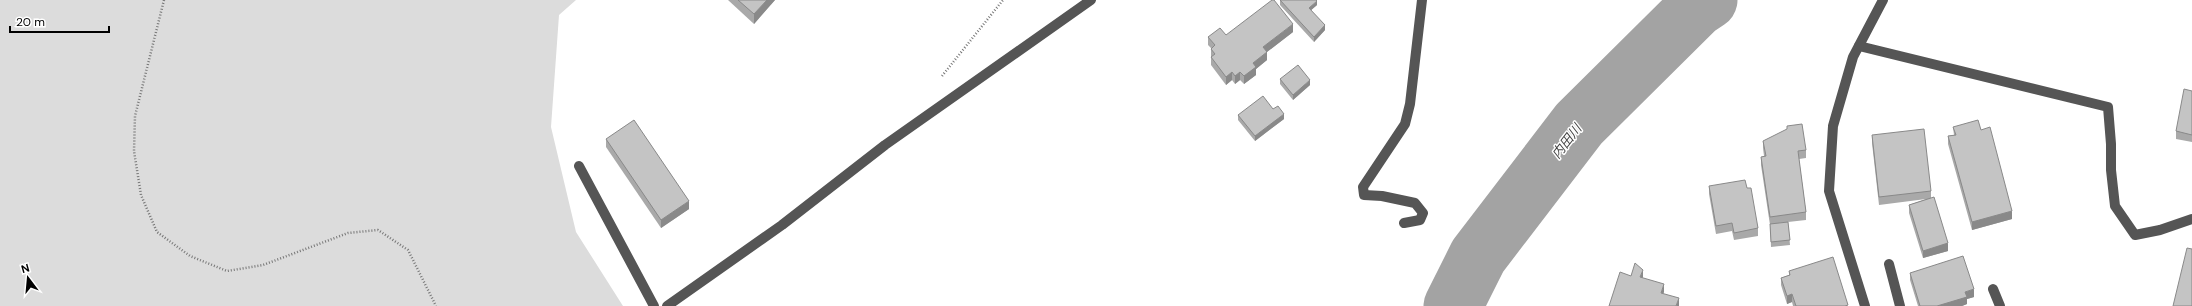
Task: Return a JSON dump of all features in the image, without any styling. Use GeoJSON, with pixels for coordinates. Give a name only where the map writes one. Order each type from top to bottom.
{"type":"FeatureCollection","features":[{"type":"Feature","properties":{"kind":"street"},"geometry":{"type":"LineString","coordinates":[[667,306],[782,225],[885,145],[1091,0]]}},
{"type":"Feature","properties":{"kind":"street"},"geometry":{"type":"LineString","coordinates":[[1404,223],[1420,220],[1423,213],[1415,203],[1382,196],[1364,195],[1363,187],[1405,124],[1410,104],[1422,0]]}},
{"type":"Feature","properties":{"kind":"street"},"geometry":{"type":"LineString","coordinates":[[1865,306],[1829,191],[1833,126],[1853,57],[1883,0]]}},
{"type":"Feature","properties":{"kind":"street"},"geometry":{"type":"LineString","coordinates":[[1859,46],[2108,108],[2111,144],[2111,170],[2115,206],[2135,235],[2160,230],[2192,219]]}},
{"type":"Feature","properties":{"kind":"street"},"geometry":{"type":"LineString","coordinates":[[579,166],[654,306]]}},
{"type":"Feature","properties":{"kind":"street"},"geometry":{"type":"LineString","coordinates":[[1889,264],[1900,306]]}},
{"type":"Feature","properties":{"kind":"street"},"geometry":{"type":"LineString","coordinates":[[1993,290],[2000,306]]}},
{"type":"Feature","properties":{"kind":"path"},"geometry":{"type":"LineString","coordinates":[[164,0],[135,116],[134,151],[141,195],[157,232],[190,256],[226,271],[263,265],[348,233],[378,230],[408,250],[436,306]]}},
{"type":"Feature","properties":{"kind":"path"},"geometry":{"type":"LineString","coordinates":[[939,79],[1003,0]]}},
{"type":"Feature","properties":{"kind":"shaded area"},"geometry":{"type":"Polygon","coordinates":[[[0,0],[576,0],[559,15],[551,127],[576,232],[623,306],[0,306],[0,0]]]}},
{"type":"Feature","properties":{"kind":"building"},"geometry":{"type":"Polygon","coordinates":[[[738,0],[767,0],[754,14],[738,0]]]}},
{"type":"Feature","properties":{"kind":"building"},"geometry":{"type":"Polygon","coordinates":[[[1274,0],[1293,24],[1263,47],[1267,52],[1253,63],[1256,67],[1244,76],[1240,72],[1235,76],[1232,72],[1226,77],[1211,57],[1215,54],[1211,49],[1215,45],[1208,37],[1220,28],[1226,35],[1274,0]]]}},
{"type":"Feature","properties":{"kind":"building"},"geometry":{"type":"Polygon","coordinates":[[[1280,0],[1316,0],[1317,1],[1309,8],[1325,25],[1314,37],[1280,0]]]}},
{"type":"Feature","properties":{"kind":"building"},"geometry":{"type":"Polygon","coordinates":[[[1298,65],[1310,80],[1293,95],[1280,79],[1298,65]]]}},
{"type":"Feature","properties":{"kind":"building"},"geometry":{"type":"Polygon","coordinates":[[[2184,89],[2192,91],[2192,135],[2176,131],[2184,89]]]}},
{"type":"Feature","properties":{"kind":"building"},"geometry":{"type":"Polygon","coordinates":[[[1263,96],[1273,109],[1278,106],[1284,114],[1255,136],[1238,115],[1263,96]]]}},
{"type":"Feature","properties":{"kind":"building"},"geometry":{"type":"Polygon","coordinates":[[[634,120],[689,201],[661,220],[606,139],[634,120]]]}},
{"type":"Feature","properties":{"kind":"building"},"geometry":{"type":"Polygon","coordinates":[[[1978,120],[1981,130],[1990,127],[2012,211],[1972,222],[1948,136],[1956,135],[1953,127],[1978,120]]]}},
{"type":"Feature","properties":{"kind":"building"},"geometry":{"type":"Polygon","coordinates":[[[1802,124],[1806,150],[1798,151],[1806,212],[1770,217],[1761,157],[1766,156],[1763,141],[1787,129],[1787,126],[1802,124]]]}},
{"type":"Feature","properties":{"kind":"building"},"geometry":{"type":"Polygon","coordinates":[[[1924,129],[1931,191],[1879,197],[1872,135],[1924,129]]]}},
{"type":"Feature","properties":{"kind":"building"},"geometry":{"type":"Polygon","coordinates":[[[1745,180],[1747,188],[1751,188],[1758,228],[1734,233],[1732,223],[1716,226],[1709,186],[1745,180]]]}},
{"type":"Feature","properties":{"kind":"building"},"geometry":{"type":"Polygon","coordinates":[[[1934,197],[1948,243],[1923,251],[1909,205],[1934,197]]]}},
{"type":"Feature","properties":{"kind":"building"},"geometry":{"type":"Polygon","coordinates":[[[1788,222],[1790,240],[1771,242],[1770,224],[1788,222]]]}},
{"type":"Feature","properties":{"kind":"building"},"geometry":{"type":"Polygon","coordinates":[[[2187,248],[2192,249],[2192,306],[2173,306],[2187,248]]]}},
{"type":"Feature","properties":{"kind":"building"},"geometry":{"type":"Polygon","coordinates":[[[1963,256],[1974,289],[1965,292],[1967,297],[1937,306],[1920,306],[1910,273],[1963,256]]]}},
{"type":"Feature","properties":{"kind":"building"},"geometry":{"type":"Polygon","coordinates":[[[1833,257],[1848,305],[1796,306],[1792,294],[1787,296],[1781,278],[1790,275],[1789,271],[1833,257]]]}},
{"type":"Feature","properties":{"kind":"building"},"geometry":{"type":"Polygon","coordinates":[[[1635,263],[1643,270],[1640,277],[1664,284],[1661,293],[1679,298],[1676,306],[1609,306],[1620,272],[1631,276],[1635,263]]]}},
{"type":"Feature","properties":{"kind":"waterway","name":"内田川"},"geometry":{"type":"LineString","coordinates":[[1453,306],[1478,256],[1579,124],[1696,8],[1708,0]]}}]}
